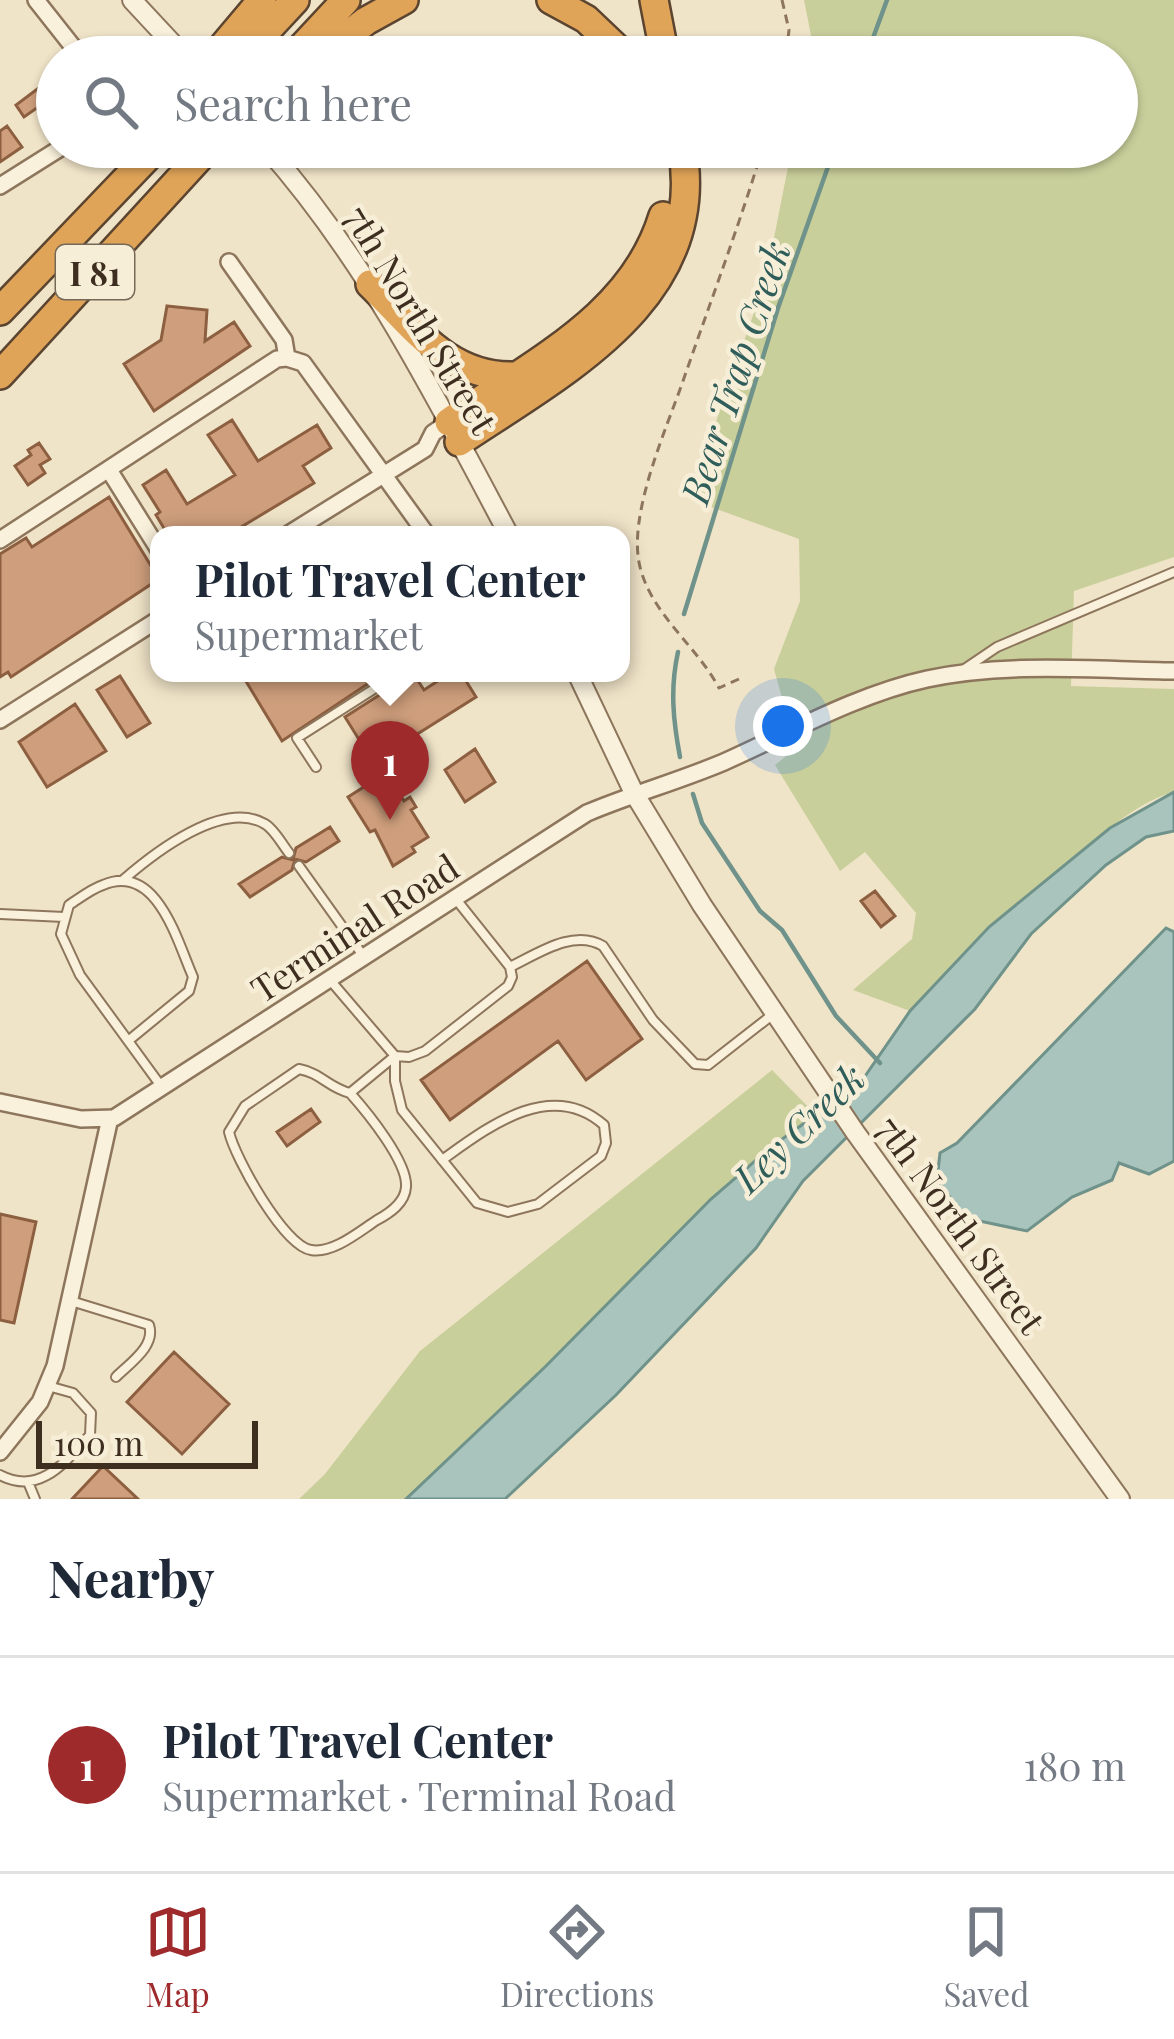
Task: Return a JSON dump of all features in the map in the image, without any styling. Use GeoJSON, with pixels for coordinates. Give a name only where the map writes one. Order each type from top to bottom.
{"type":"FeatureCollection","features":[{"type":"Feature","properties":{"kind":"highway"},"geometry":{"type":"LineString","coordinates":[[232,36],[262,0]]}},
{"type":"Feature","properties":{"kind":"highway"},"geometry":{"type":"LineString","coordinates":[[262,36],[296,0]]}},
{"type":"Feature","properties":{"kind":"highway"},"geometry":{"type":"LineString","coordinates":[[313,36],[346,0]]}},
{"type":"Feature","properties":{"kind":"highway"},"geometry":{"type":"LineString","coordinates":[[347,36],[404,0]]}},
{"type":"Feature","properties":{"kind":"highway"},"geometry":{"type":"LineString","coordinates":[[551,0],[586,19],[604,36]]}},
{"type":"Feature","properties":{"kind":"highway"},"geometry":{"type":"LineString","coordinates":[[654,0],[661,36]]}},
{"type":"Feature","properties":{"kind":"highway"},"geometry":{"type":"LineString","coordinates":[[0,309],[118,168]]}},
{"type":"Feature","properties":{"kind":"highway","name":"I 81"},"geometry":{"type":"LineString","coordinates":[[0,309],[137,168]]}},
{"type":"Feature","properties":{"kind":"highway","name":"I 81"},"geometry":{"type":"LineString","coordinates":[[0,375],[191,168]]}},
{"type":"Feature","properties":{"kind":"highway"},"geometry":{"type":"LineString","coordinates":[[454,432],[614,302],[639,272],[664,212],[667,168]]}},
{"type":"Feature","properties":{"kind":"highway"},"geometry":{"type":"LineString","coordinates":[[454,432],[610,337],[642,304],[669,257],[679,226],[683,168]]}},
{"type":"Feature","properties":{"kind":"highway"},"geometry":{"type":"LineString","coordinates":[[370,284],[458,365],[497,377],[518,376]]}},
{"type":"Feature","properties":{"kind":"street"},"geometry":{"type":"LineString","coordinates":[[36,0],[64,36]]}},
{"type":"Feature","properties":{"kind":"street"},"geometry":{"type":"LineString","coordinates":[[132,0],[166,36]]}},
{"type":"Feature","properties":{"kind":"street"},"geometry":{"type":"LineString","coordinates":[[0,187],[36,164]]}},
{"type":"Feature","properties":{"kind":"street","name":"7th North Street"},"geometry":{"type":"LineString","coordinates":[[284,168],[370,284],[504,526]]}},
{"type":"Feature","properties":{"kind":"street"},"geometry":{"type":"LineString","coordinates":[[229,262],[284,340],[287,358]]}},
{"type":"Feature","properties":{"kind":"street"},"geometry":{"type":"LineString","coordinates":[[0,540],[277,359],[287,358],[302,363],[420,526]]}},
{"type":"Feature","properties":{"kind":"street"},"geometry":{"type":"LineString","coordinates":[[301,526],[425,449],[443,449],[454,432]]}},
{"type":"Feature","properties":{"kind":"street"},"geometry":{"type":"LineString","coordinates":[[110,470],[150,535]]}},
{"type":"Feature","properties":{"kind":"street"},"geometry":{"type":"LineString","coordinates":[[0,720],[150,625]]}},
{"type":"Feature","properties":{"kind":"street","name":"Terminal Road"},"geometry":{"type":"LineString","coordinates":[[110,1118],[587,813],[634,793],[679,781],[922,680],[1010,670],[1174,671]]}},
{"type":"Feature","properties":{"kind":"street","name":"7th North Street"},"geometry":{"type":"LineString","coordinates":[[582,682],[634,793],[702,905],[855,1132],[1120,1499]]}},
{"type":"Feature","properties":{"kind":"street"},"geometry":{"type":"LineString","coordinates":[[0,1452],[48,1386],[110,1118],[81,1119],[1,1104]]}},
{"type":"Feature","properties":{"kind":"lane"},"geometry":{"type":"LineString","coordinates":[[956,674],[997,647],[1174,572]]}},
{"type":"Feature","properties":{"kind":"lane"},"geometry":{"type":"LineString","coordinates":[[316,767],[297,738],[385,682]]}},
{"type":"Feature","properties":{"kind":"lane"},"geometry":{"type":"LineString","coordinates":[[162,1088],[80,975],[61,934],[69,905],[104,884],[122,880],[177,840],[217,821],[240,816],[267,824],[289,853]]}},
{"type":"Feature","properties":{"kind":"lane"},"geometry":{"type":"LineString","coordinates":[[299,866],[364,957]]}},
{"type":"Feature","properties":{"kind":"lane"},"geometry":{"type":"LineString","coordinates":[[122,880],[145,888],[161,903],[193,977],[189,992],[128,1041]]}},
{"type":"Feature","properties":{"kind":"lane"},"geometry":{"type":"LineString","coordinates":[[329,979],[395,1056],[425,1051],[508,986],[512,977],[510,968],[455,898]]}},
{"type":"Feature","properties":{"kind":"lane"},"geometry":{"type":"LineString","coordinates":[[0,914],[64,917]]}},
{"type":"Feature","properties":{"kind":"lane"},"geometry":{"type":"LineString","coordinates":[[510,968],[579,938],[592,939],[603,946],[653,1020],[695,1064],[708,1065],[775,1013]]}},
{"type":"Feature","properties":{"kind":"lane"},"geometry":{"type":"LineString","coordinates":[[350,1093],[395,1056]]}},
{"type":"Feature","properties":{"kind":"lane"},"geometry":{"type":"LineString","coordinates":[[395,1056],[402,1109],[442,1160],[477,1204],[508,1212],[538,1204],[601,1156],[606,1143],[604,1125],[567,1105],[535,1108],[498,1120],[442,1160]]}},
{"type":"Feature","properties":{"kind":"lane"},"geometry":{"type":"LineString","coordinates":[[299,1069],[316,1072],[333,1089],[350,1093],[376,1123],[407,1181],[404,1197],[391,1212],[334,1246],[312,1251],[293,1242],[234,1155],[230,1132],[245,1106],[299,1069]]}},
{"type":"Feature","properties":{"kind":"lane"},"geometry":{"type":"LineString","coordinates":[[69,1300],[152,1328],[148,1343],[116,1377]]}},
{"type":"Feature","properties":{"kind":"lane"},"geometry":{"type":"LineString","coordinates":[[0,1474],[28,1482],[53,1474],[90,1435],[91,1413],[74,1393],[48,1386]]}},
{"type":"Feature","properties":{"kind":"lane"},"geometry":{"type":"LineString","coordinates":[[28,1482],[35,1499]]}},
{"type":"Feature","properties":{"kind":"path"},"geometry":{"type":"LineString","coordinates":[[782,0],[788,36]]}},
{"type":"Feature","properties":{"kind":"path"},"geometry":{"type":"LineString","coordinates":[[739,679],[718,688],[704,660],[652,601],[638,562],[640,522],[656,460],[756,168]]}},
{"type":"Feature","properties":{"kind":"green space"},"geometry":{"type":"Polygon","coordinates":[[[804,0],[1174,0],[1174,557],[1074,591],[1071,686],[1174,689],[1174,792],[1128,814],[1063,865],[910,1011],[853,990],[912,939],[916,913],[865,852],[840,871],[775,765],[796,748],[774,669],[800,601],[799,539],[689,499],[766,278],[788,168],[1138,168],[1138,36],[811,36],[804,0]]]}},
{"type":"Feature","properties":{"kind":"green space"},"geometry":{"type":"Polygon","coordinates":[[[772,1070],[824,1123],[546,1366],[406,1499],[299,1499],[325,1474],[420,1351],[772,1070]]]}},
{"type":"Feature","properties":{"kind":"water"},"geometry":{"type":"Polygon","coordinates":[[[1174,792],[1174,831],[1146,837],[1106,865],[1031,934],[975,1009],[803,1181],[756,1248],[616,1395],[505,1499],[406,1499],[711,1199],[770,1148],[861,1082],[910,1011],[989,927],[1110,828],[1174,792]]]}},
{"type":"Feature","properties":{"kind":"water"},"geometry":{"type":"Polygon","coordinates":[[[1166,928],[1174,932],[1174,1161],[1149,1174],[1119,1163],[1112,1180],[1072,1197],[1027,1231],[965,1218],[937,1179],[940,1153],[957,1143],[1166,928]]]}},
{"type":"Feature","properties":{"kind":"building"},"geometry":{"type":"Polygon","coordinates":[[[36,90],[36,109],[24,117],[16,105],[36,90]]]}},
{"type":"Feature","properties":{"kind":"building"},"geometry":{"type":"Polygon","coordinates":[[[7,126],[22,147],[0,162],[0,131],[7,126]]]}},
{"type":"Feature","properties":{"kind":"building"},"geometry":{"type":"Polygon","coordinates":[[[167,306],[207,310],[205,341],[234,322],[250,346],[154,411],[124,364],[161,340],[167,306]]]}},
{"type":"Feature","properties":{"kind":"building"},"geometry":{"type":"Polygon","coordinates":[[[232,420],[258,461],[317,425],[331,448],[303,466],[314,483],[243,526],[163,526],[156,515],[160,512],[143,485],[166,470],[187,504],[235,475],[208,435],[232,420]]]}},
{"type":"Feature","properties":{"kind":"building"},"geometry":{"type":"Polygon","coordinates":[[[39,443],[50,459],[40,465],[45,473],[28,485],[15,466],[39,443]]]}},
{"type":"Feature","properties":{"kind":"building"},"geometry":{"type":"Polygon","coordinates":[[[109,497],[150,564],[150,585],[11,677],[8,672],[0,677],[0,554],[26,538],[32,547],[109,497]]]}},
{"type":"Feature","properties":{"kind":"building"},"geometry":{"type":"Polygon","coordinates":[[[120,676],[150,723],[127,737],[97,690],[120,676]]]}},
{"type":"Feature","properties":{"kind":"building"},"geometry":{"type":"Polygon","coordinates":[[[246,682],[370,682],[282,741],[246,682]]]}},
{"type":"Feature","properties":{"kind":"building"},"geometry":{"type":"Polygon","coordinates":[[[400,682],[419,682],[424,690],[436,682],[467,682],[476,697],[373,762],[345,717],[400,682]]]}},
{"type":"Feature","properties":{"kind":"building"},"geometry":{"type":"Polygon","coordinates":[[[75,704],[106,751],[47,787],[19,742],[75,704]]]}},
{"type":"Feature","properties":{"kind":"building"},"geometry":{"type":"Polygon","coordinates":[[[475,749],[495,782],[465,802],[445,770],[475,749]]]}},
{"type":"Feature","properties":{"kind":"building"},"geometry":{"type":"Polygon","coordinates":[[[386,773],[404,801],[410,797],[416,807],[411,810],[428,837],[393,866],[375,830],[370,832],[348,797],[386,773]]]}},
{"type":"Feature","properties":{"kind":"building"},"geometry":{"type":"Polygon","coordinates":[[[330,827],[339,841],[306,862],[295,859],[292,870],[250,897],[239,884],[282,857],[293,860],[296,848],[330,827]]]}},
{"type":"Feature","properties":{"kind":"building"},"geometry":{"type":"Polygon","coordinates":[[[875,891],[895,916],[881,927],[861,901],[875,891]]]}},
{"type":"Feature","properties":{"kind":"building"},"geometry":{"type":"Polygon","coordinates":[[[587,961],[642,1039],[586,1080],[558,1041],[450,1120],[421,1080],[587,961]]]}},
{"type":"Feature","properties":{"kind":"building"},"geometry":{"type":"Polygon","coordinates":[[[311,1109],[320,1122],[287,1146],[277,1132],[311,1109]]]}},
{"type":"Feature","properties":{"kind":"building"},"geometry":{"type":"Polygon","coordinates":[[[0,1214],[36,1222],[14,1323],[0,1320],[0,1214]]]}},
{"type":"Feature","properties":{"kind":"building"},"geometry":{"type":"Polygon","coordinates":[[[174,1352],[229,1404],[182,1454],[127,1402],[174,1352]]]}},
{"type":"Feature","properties":{"kind":"building"},"geometry":{"type":"Polygon","coordinates":[[[103,1466],[138,1499],[72,1499],[103,1466]]]}},
{"type":"Feature","properties":{"kind":"waterway","name":"Bear Trap Creek"},"geometry":{"type":"LineString","coordinates":[[874,36],[887,0]]}},
{"type":"Feature","properties":{"kind":"waterway","name":"Bear Trap Creek"},"geometry":{"type":"LineString","coordinates":[[684,614],[778,308],[828,168]]}},
{"type":"Feature","properties":{"kind":"waterway","name":"Bear Trap Creek"},"geometry":{"type":"LineString","coordinates":[[678,652],[673,704],[680,757]]}},
{"type":"Feature","properties":{"kind":"waterway","name":"Bear Trap Creek"},"geometry":{"type":"LineString","coordinates":[[693,794],[702,823],[760,911],[782,930],[836,1016],[880,1063]]}},
{"type":"Feature","properties":{"kind":"place","name":"Pilot Travel Center"},"geometry":{"type":"Point","coordinates":[390,820]}},
{"type":"Feature","properties":{"kind":"water label","name":"Ley Creek"},"geometry":{"type":"Point","coordinates":[798,1127]}}]}
